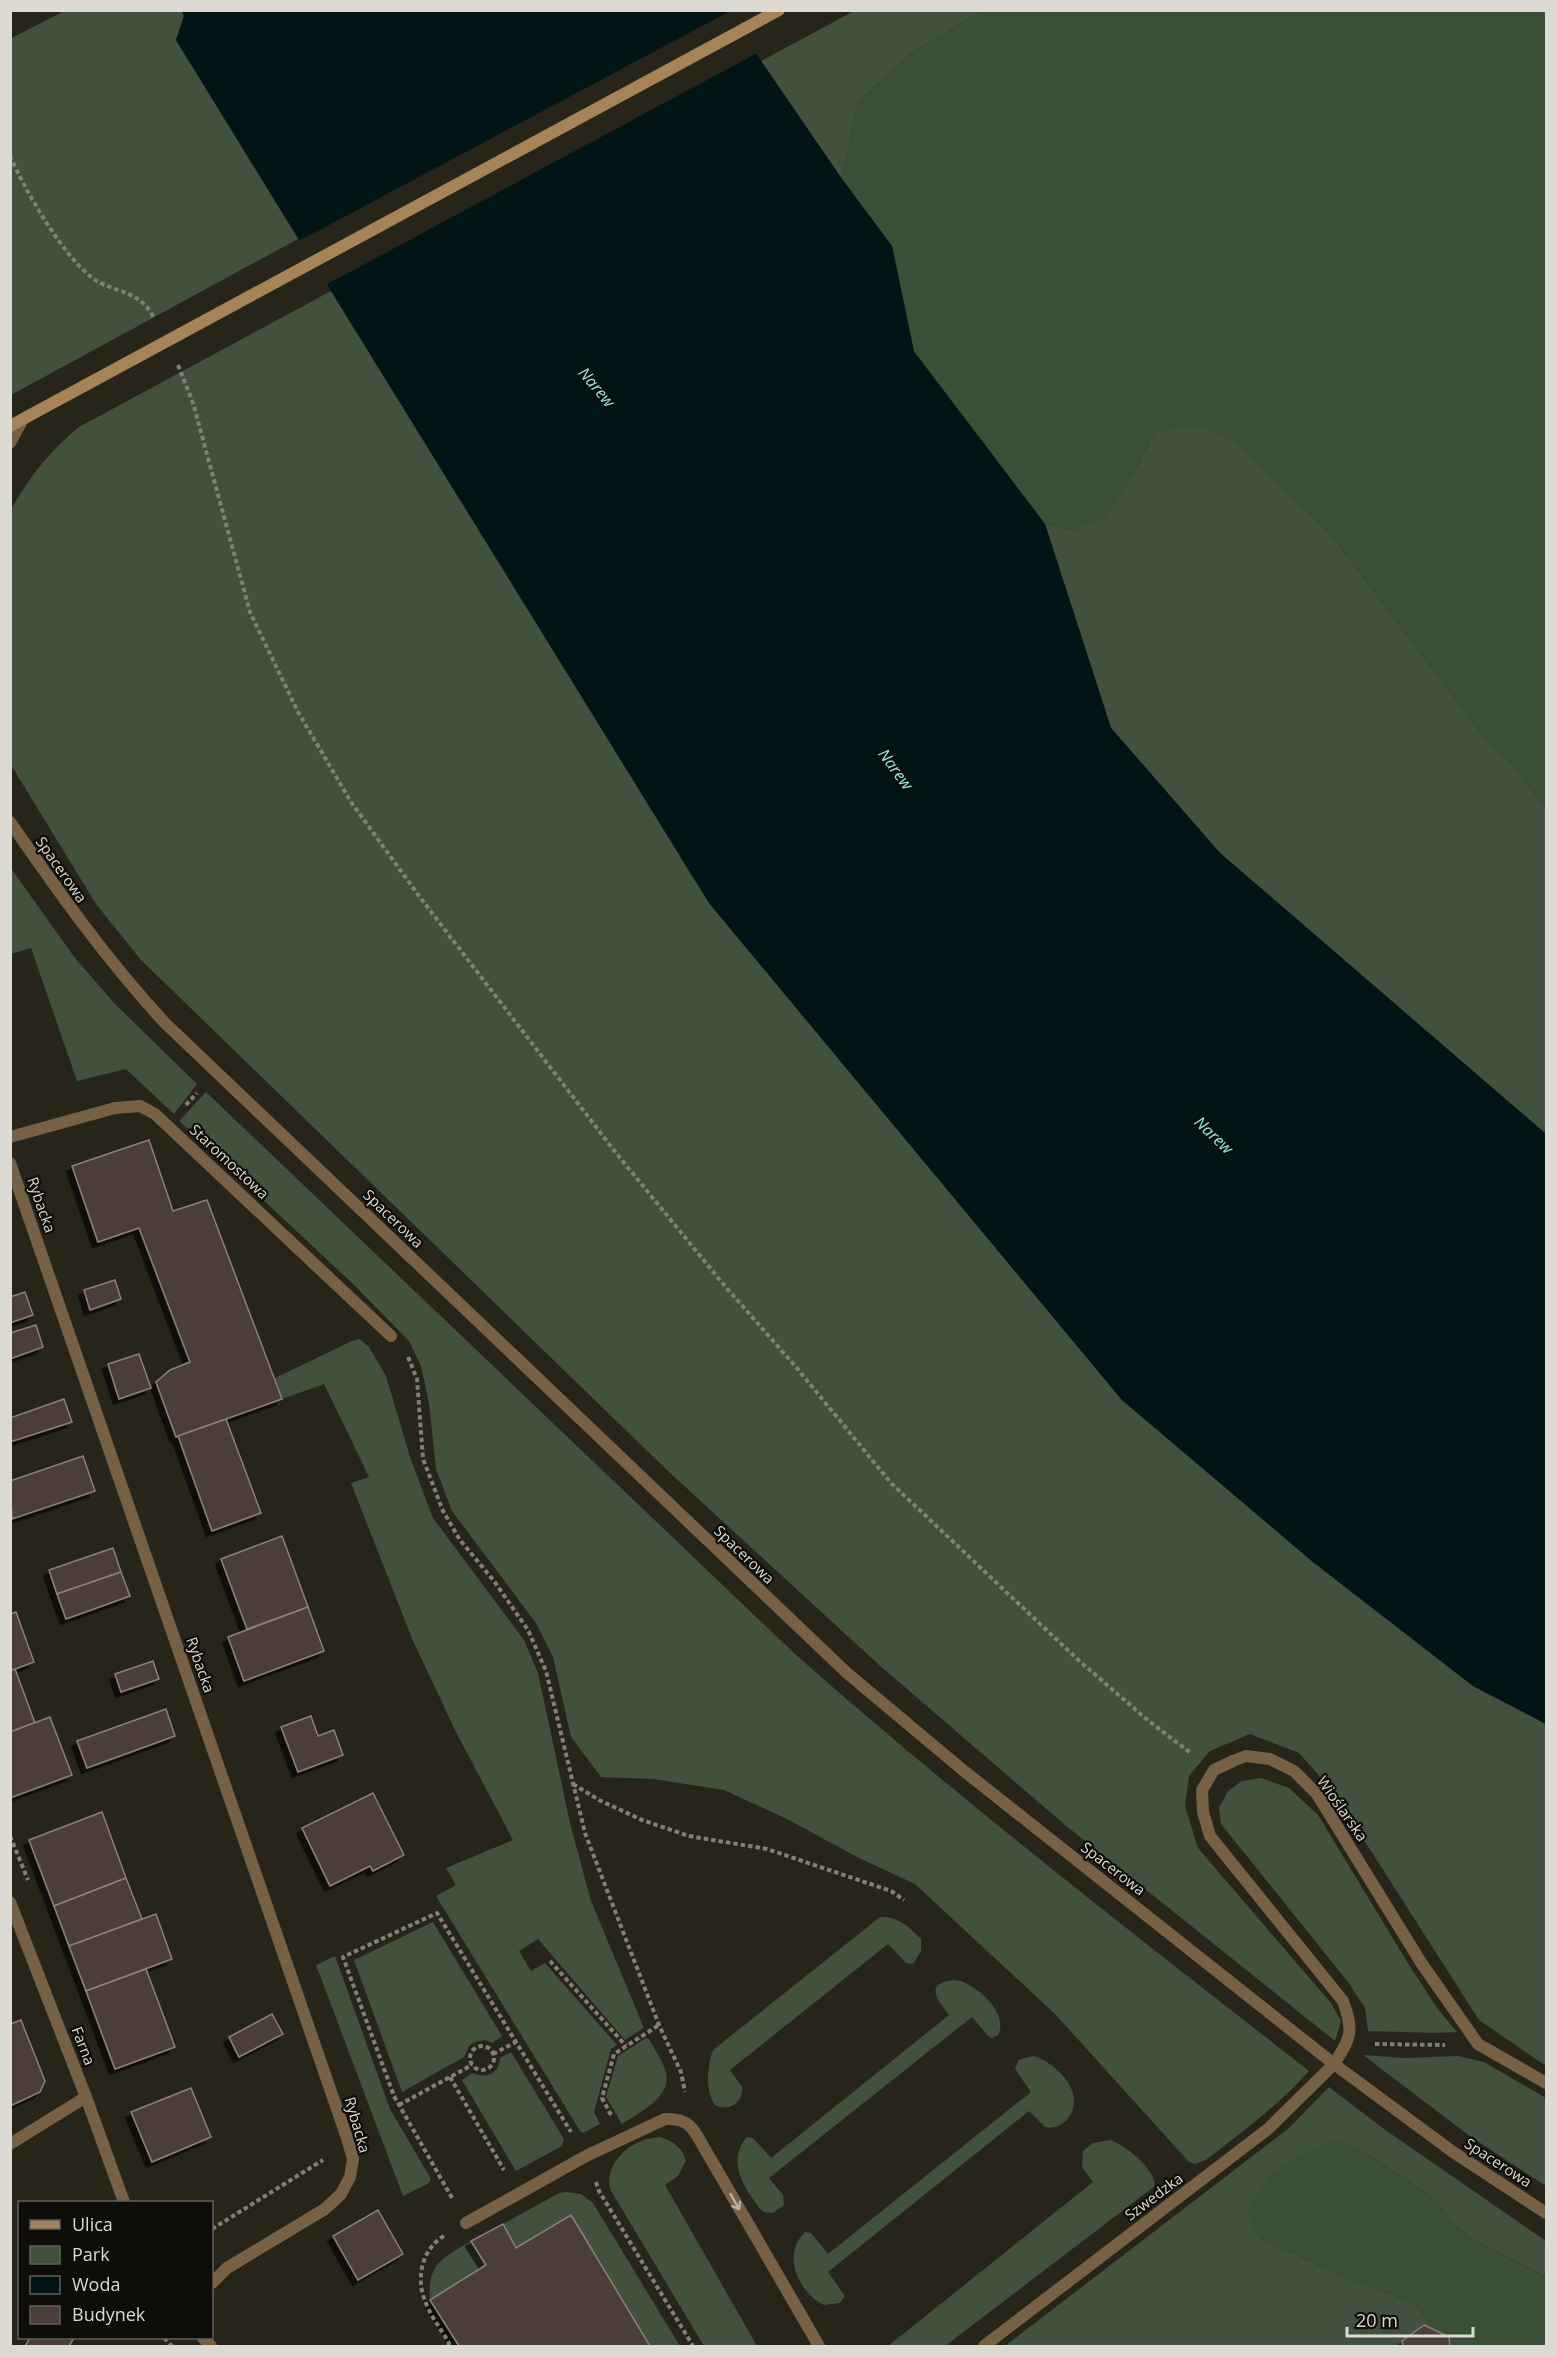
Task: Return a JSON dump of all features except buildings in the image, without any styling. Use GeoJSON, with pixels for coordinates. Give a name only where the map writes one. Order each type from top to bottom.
{"type":"FeatureCollection","features":[{"type":"Feature","properties":{"kind":"street"},"geometry":{"type":"LineString","coordinates":[[10,426],[779,10]]}},
{"type":"Feature","properties":{"kind":"street"},"geometry":{"type":"LineString","coordinates":[[10,443],[23,419]]}},
{"type":"Feature","properties":{"kind":"street","name":"Spacerowa"},"geometry":{"type":"LineString","coordinates":[[10,822],[71,911],[109,961],[165,1023],[847,1673],[964,1771],[1334,2064],[1453,2152],[1546,2213]]}},
{"type":"Feature","properties":{"kind":"street","name":"Staromostowa"},"geometry":{"type":"LineString","coordinates":[[10,1137],[115,1108],[140,1106],[155,1114],[391,1336]]}},
{"type":"Feature","properties":{"kind":"street","name":"Rybacka"},"geometry":{"type":"LineString","coordinates":[[10,1163],[353,2160],[350,2177],[341,2194],[325,2209],[227,2268],[213,2282]]}},
{"type":"Feature","properties":{"kind":"street","name":"Wioślarska"},"geometry":{"type":"LineString","coordinates":[[1214,1770],[1246,1756],[1270,1759],[1294,1771],[1317,1794],[1332,1816],[1422,1964],[1478,2044],[1546,2083]]}},
{"type":"Feature","properties":{"kind":"street"},"geometry":{"type":"LineString","coordinates":[[1214,1770],[1202,1790],[1203,1812],[1210,1836],[1342,2001],[1351,2023],[1347,2043],[1334,2064]]}},
{"type":"Feature","properties":{"kind":"street","name":"Farna"},"geometry":{"type":"LineString","coordinates":[[10,1902],[124,2201]]}},
{"type":"Feature","properties":{"kind":"street","name":"Szwedzka"},"geometry":{"type":"LineString","coordinates":[[984,2346],[1268,2129],[1334,2064]]}},
{"type":"Feature","properties":{"kind":"street"},"geometry":{"type":"LineString","coordinates":[[10,2144],[86,2097]]}},
{"type":"Feature","properties":{"kind":"street"},"geometry":{"type":"LineString","coordinates":[[466,2223],[586,2156],[665,2119],[688,2122],[819,2346]]}},
{"type":"Feature","properties":{"kind":"path"},"geometry":{"type":"LineString","coordinates":[[10,156],[67,254],[92,278],[128,293],[148,306],[158,325]]}},
{"type":"Feature","properties":{"kind":"path"},"geometry":{"type":"LineString","coordinates":[[174,354],[193,403],[250,612],[298,712],[351,802],[392,859],[616,1153],[891,1483],[1075,1657],[1144,1718],[1214,1770]]}},
{"type":"Feature","properties":{"kind":"path"},"geometry":{"type":"LineString","coordinates":[[168,1126],[216,1071]]}},
{"type":"Feature","properties":{"kind":"path"},"geometry":{"type":"LineString","coordinates":[[391,1336],[408,1357],[417,1379],[423,1459],[442,1511],[460,1540],[494,1581],[537,1647],[546,1671],[585,1833],[659,2025],[681,2072],[688,2122]]}},
{"type":"Feature","properties":{"kind":"path"},"geometry":{"type":"LineString","coordinates":[[573,1784],[599,1800],[642,1820],[689,1836],[767,1849],[891,1891],[904,1900]]}},
{"type":"Feature","properties":{"kind":"path"},"geometry":{"type":"LineString","coordinates":[[449,2345],[423,2298],[422,2265],[427,2253],[437,2240],[466,2223],[399,2105],[343,1957],[436,1913],[586,2156],[599,2191],[693,2346]]}},
{"type":"Feature","properties":{"kind":"path"},"geometry":{"type":"LineString","coordinates":[[550,1961],[626,2046]]}},
{"type":"Feature","properties":{"kind":"path"},"geometry":{"type":"LineString","coordinates":[[607,2107],[602,2098],[614,2054],[659,2025]]}},
{"type":"Feature","properties":{"kind":"path"},"geometry":{"type":"LineString","coordinates":[[493,2054],[516,2042]]}},
{"type":"Feature","properties":{"kind":"path"},"geometry":{"type":"LineString","coordinates":[[1406,2046],[1449,2045]]}},
{"type":"Feature","properties":{"kind":"path"},"geometry":{"type":"LineString","coordinates":[[476,2048],[488,2048],[493,2054],[494,2061],[486,2069],[478,2070],[472,2065],[470,2057],[476,2048]]}},
{"type":"Feature","properties":{"kind":"path"},"geometry":{"type":"LineString","coordinates":[[399,2105],[472,2065]]}},
{"type":"Feature","properties":{"kind":"path"},"geometry":{"type":"LineString","coordinates":[[450,2077],[517,2194]]}},
{"type":"Feature","properties":{"kind":"path"},"geometry":{"type":"LineString","coordinates":[[213,2228],[325,2158]]}},
{"type":"Feature","properties":{"kind":"green space"},"geometry":{"type":"Polygon","coordinates":[[[64,11],[182,11],[184,16],[176,40],[298,239],[11,395],[10,39],[64,11]]]}},
{"type":"Feature","properties":{"kind":"green space"},"geometry":{"type":"Polygon","coordinates":[[[854,11],[982,11],[912,53],[859,101],[842,179],[761,61],[854,11]]]}},
{"type":"Feature","properties":{"kind":"green space"},"geometry":{"type":"Polygon","coordinates":[[[982,11],[1546,11],[1546,809],[1515,767],[1489,743],[1332,536],[1234,440],[1198,425],[1155,432],[1106,518],[1074,530],[1045,524],[914,351],[892,246],[842,179],[859,101],[912,53],[982,11]]]}},
{"type":"Feature","properties":{"kind":"green space"},"geometry":{"type":"Polygon","coordinates":[[[331,291],[709,903],[1122,1400],[1313,1562],[1473,1686],[1546,1724],[1546,2066],[1479,2020],[1332,1790],[1299,1753],[1250,1734],[1210,1751],[1189,1776],[1185,1806],[1198,1848],[1331,2003],[1341,2021],[1335,2041],[1065,1825],[878,1664],[669,1472],[141,960],[96,904],[11,765],[10,511],[40,466],[79,427],[331,291]]]}},
{"type":"Feature","properties":{"kind":"green space"},"geometry":{"type":"Polygon","coordinates":[[[1198,424],[1234,440],[1332,536],[1489,743],[1515,767],[1546,809],[1546,1134],[1220,853],[1111,728],[1045,524],[1074,530],[1132,476],[1155,432],[1198,424]]]}},
{"type":"Feature","properties":{"kind":"green space"},"geometry":{"type":"Polygon","coordinates":[[[10,867],[75,958],[115,1004],[197,1084],[174,1114],[126,1069],[77,1081],[31,948],[11,954],[10,867]]]}},
{"type":"Feature","properties":{"kind":"green space"},"geometry":{"type":"Polygon","coordinates":[[[206,1092],[795,1654],[984,1814],[1309,2071],[1273,2107],[1206,2160],[1195,2164],[1189,2162],[1055,2014],[915,1884],[724,1790],[653,1779],[601,1777],[571,1737],[553,1657],[536,1623],[452,1511],[436,1469],[429,1403],[421,1366],[409,1341],[354,1285],[179,1121],[206,1092]]]}},
{"type":"Feature","properties":{"kind":"green space"},"geometry":{"type":"Polygon","coordinates":[[[359,1339],[369,1347],[386,1376],[411,1460],[433,1518],[524,1640],[538,1673],[570,1823],[591,1901],[644,2028],[625,2040],[538,1939],[519,1951],[531,1971],[545,1963],[617,2045],[611,2049],[594,2112],[600,2124],[583,2133],[436,1896],[456,1885],[446,1868],[513,1840],[456,1732],[413,1641],[351,1483],[369,1477],[324,1384],[282,1399],[275,1378],[359,1339]]]}},
{"type":"Feature","properties":{"kind":"green space"},"geometry":{"type":"Polygon","coordinates":[[[1261,1778],[1289,1788],[1318,1815],[1409,1965],[1437,2008],[1457,2032],[1368,2031],[1365,2008],[1348,1982],[1221,1824],[1219,1808],[1228,1791],[1242,1781],[1261,1778]]]}},
{"type":"Feature","properties":{"kind":"green space"},"geometry":{"type":"Polygon","coordinates":[[[880,1917],[898,1920],[921,1939],[921,1951],[913,1964],[906,1963],[888,1944],[730,2070],[742,2087],[741,2098],[730,2107],[715,2105],[710,2093],[708,2078],[713,2050],[880,1917]]]}},
{"type":"Feature","properties":{"kind":"green space"},"geometry":{"type":"Polygon","coordinates":[[[433,1922],[502,2036],[492,2043],[485,2040],[474,2042],[469,2046],[464,2057],[402,2092],[354,1960],[433,1922]]]}},
{"type":"Feature","properties":{"kind":"green space"},"geometry":{"type":"Polygon","coordinates":[[[335,1956],[390,2109],[431,2179],[429,2183],[403,2196],[316,1965],[335,1956]]]}},
{"type":"Feature","properties":{"kind":"green space"},"geometry":{"type":"Polygon","coordinates":[[[954,1980],[980,1992],[995,2008],[1000,2026],[998,2035],[992,2038],[988,2036],[972,2017],[769,2178],[783,2195],[784,2205],[773,2213],[760,2209],[743,2183],[738,2165],[741,2146],[747,2137],[753,2138],[771,2158],[949,2015],[938,1998],[936,1988],[944,1982],[954,1980]]]}},
{"type":"Feature","properties":{"kind":"green space"},"geometry":{"type":"Polygon","coordinates":[[[646,2038],[649,2039],[662,2061],[667,2079],[665,2087],[654,2102],[622,2124],[606,2097],[618,2056],[646,2038]]]}},
{"type":"Feature","properties":{"kind":"green space"},"geometry":{"type":"Polygon","coordinates":[[[511,2052],[564,2139],[562,2146],[516,2171],[462,2080],[472,2073],[491,2074],[497,2068],[500,2058],[511,2052]]]}},
{"type":"Feature","properties":{"kind":"green space"},"geometry":{"type":"Polygon","coordinates":[[[1363,2055],[1405,2058],[1458,2056],[1484,2062],[1546,2098],[1546,2186],[1471,2137],[1363,2055]]]}},
{"type":"Feature","properties":{"kind":"green space"},"geometry":{"type":"Polygon","coordinates":[[[1032,2056],[1051,2065],[1063,2075],[1071,2088],[1074,2101],[1068,2119],[1058,2126],[1045,2127],[1029,2111],[828,2272],[845,2296],[840,2303],[824,2305],[807,2292],[796,2273],[794,2262],[794,2251],[805,2232],[811,2233],[828,2254],[1031,2092],[1015,2069],[1019,2060],[1032,2056]]]}},
{"type":"Feature","properties":{"kind":"green space"},"geometry":{"type":"Polygon","coordinates":[[[1329,2087],[1384,2129],[1546,2241],[1546,2277],[1477,2242],[1453,2224],[1436,2201],[1369,2155],[1339,2140],[1258,2237],[1331,2271],[1416,2304],[1445,2346],[1005,2346],[1289,2128],[1329,2087]]]}},
{"type":"Feature","properties":{"kind":"green space"},"geometry":{"type":"Polygon","coordinates":[[[660,2137],[677,2146],[686,2161],[678,2176],[665,2185],[757,2346],[704,2346],[610,2189],[611,2169],[623,2153],[640,2142],[660,2137]]]}},
{"type":"Feature","properties":{"kind":"green space"},"geometry":{"type":"Polygon","coordinates":[[[1110,2140],[1124,2147],[1145,2165],[1154,2179],[1155,2186],[945,2346],[888,2346],[1093,2182],[1082,2167],[1083,2151],[1093,2143],[1110,2140]]]}},
{"type":"Feature","properties":{"kind":"green space"},"geometry":{"type":"Polygon","coordinates":[[[1340,2140],[1369,2155],[1436,2201],[1453,2224],[1477,2242],[1546,2277],[1546,2346],[1445,2346],[1416,2304],[1331,2271],[1258,2237],[1247,2210],[1268,2177],[1305,2152],[1340,2140]]]}},
{"type":"Feature","properties":{"kind":"green space"},"geometry":{"type":"Polygon","coordinates":[[[559,2193],[581,2194],[593,2203],[680,2346],[650,2346],[571,2216],[516,2248],[503,2224],[559,2193]]]}},
{"type":"Feature","properties":{"kind":"green space"},"geometry":{"type":"Polygon","coordinates":[[[471,2241],[486,2265],[430,2300],[431,2278],[434,2270],[445,2257],[471,2241]]]}},
{"type":"Feature","properties":{"kind":"water","name":"Narew"},"geometry":{"type":"Polygon","coordinates":[[[182,11],[727,11],[842,179],[892,246],[914,352],[1045,524],[1111,728],[1220,853],[1546,1134],[1546,1724],[1473,1686],[1313,1562],[1122,1400],[709,903],[176,40],[184,16],[182,11]]]}},
{"type":"Feature","properties":{"kind":"pier"},"geometry":{"type":"Polygon","coordinates":[[[730,11],[759,52],[324,286],[297,242],[730,11]]]}}]}
